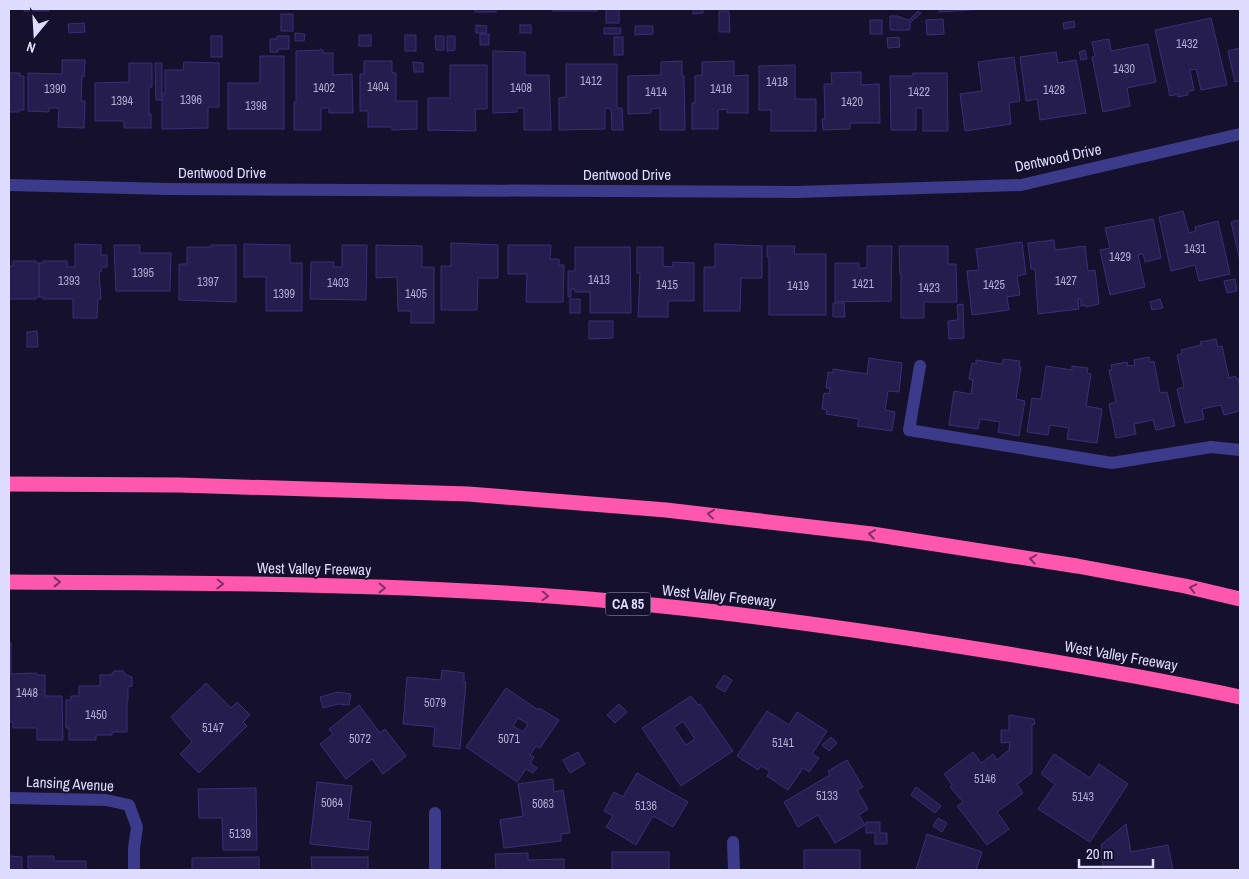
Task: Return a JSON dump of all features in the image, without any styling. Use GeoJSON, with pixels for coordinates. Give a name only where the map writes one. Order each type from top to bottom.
{"type":"FeatureCollection","features":[{"type":"Feature","properties":{"kind":"highway"},"geometry":{"type":"LineString","coordinates":[[9,484],[179,485],[468,494],[666,510],[882,536],[1077,566],[1185,586],[1240,599]]}},
{"type":"Feature","properties":{"kind":"highway","name":"West Valley Freeway"},"geometry":{"type":"LineString","coordinates":[[9,582],[129,582],[398,588],[564,597],[735,614],[890,635],[1153,678],[1240,697]]}},
{"type":"Feature","properties":{"kind":"street","name":"Dentwood Drive"},"geometry":{"type":"LineString","coordinates":[[9,185],[178,190],[796,192],[1021,185],[1240,134]]}},
{"type":"Feature","properties":{"kind":"street"},"geometry":{"type":"LineString","coordinates":[[920,366],[909,430],[1112,463],[1211,447],[1240,450]]}},
{"type":"Feature","properties":{"kind":"street","name":"Lansing Avenue"},"geometry":{"type":"LineString","coordinates":[[9,798],[106,800],[129,805],[137,827],[134,848],[134,870]]}},
{"type":"Feature","properties":{"kind":"street"},"geometry":{"type":"LineString","coordinates":[[435,813],[436,870]]}},
{"type":"Feature","properties":{"kind":"street"},"geometry":{"type":"LineString","coordinates":[[733,842],[734,870]]}},
{"type":"Feature","properties":{"kind":"building"},"geometry":{"type":"Polygon","coordinates":[[[24,9],[48,9],[49,11],[24,11],[24,9]]]}},
{"type":"Feature","properties":{"kind":"building"},"geometry":{"type":"Polygon","coordinates":[[[475,9],[496,9],[496,12],[475,12],[475,9]]]}},
{"type":"Feature","properties":{"kind":"building"},"geometry":{"type":"Polygon","coordinates":[[[553,9],[597,9],[597,11],[553,11],[553,9]]]}},
{"type":"Feature","properties":{"kind":"building"},"geometry":{"type":"Polygon","coordinates":[[[606,9],[619,9],[619,23],[606,23],[606,9]]]}},
{"type":"Feature","properties":{"kind":"building"},"geometry":{"type":"Polygon","coordinates":[[[693,9],[703,9],[703,13],[693,14],[693,9]]]}},
{"type":"Feature","properties":{"kind":"building"},"geometry":{"type":"Polygon","coordinates":[[[939,9],[984,9],[939,12],[939,9]]]}},
{"type":"Feature","properties":{"kind":"building"},"geometry":{"type":"Polygon","coordinates":[[[719,11],[729,11],[730,32],[719,32],[719,11]]]}},
{"type":"Feature","properties":{"kind":"building"},"geometry":{"type":"Polygon","coordinates":[[[918,11],[921,13],[910,23],[910,30],[890,30],[890,16],[909,20],[918,11]]]}},
{"type":"Feature","properties":{"kind":"building"},"geometry":{"type":"Polygon","coordinates":[[[281,14],[293,14],[293,31],[281,31],[281,14]]]}},
{"type":"Feature","properties":{"kind":"building"},"geometry":{"type":"Polygon","coordinates":[[[1211,18],[1227,85],[1201,90],[1196,69],[1190,70],[1194,90],[1187,92],[1188,95],[1178,97],[1178,94],[1170,96],[1155,30],[1211,18]]]}},
{"type":"Feature","properties":{"kind":"building"},"geometry":{"type":"Polygon","coordinates":[[[943,19],[944,34],[927,35],[926,20],[943,19]]]}},
{"type":"Feature","properties":{"kind":"building"},"geometry":{"type":"Polygon","coordinates":[[[870,20],[882,20],[882,34],[870,34],[870,20]]]}},
{"type":"Feature","properties":{"kind":"building"},"geometry":{"type":"Polygon","coordinates":[[[1074,21],[1075,27],[1064,29],[1063,23],[1074,21]]]}},
{"type":"Feature","properties":{"kind":"building"},"geometry":{"type":"Polygon","coordinates":[[[84,23],[85,32],[69,33],[68,24],[84,23]]]}},
{"type":"Feature","properties":{"kind":"building"},"geometry":{"type":"Polygon","coordinates":[[[476,25],[487,26],[486,33],[476,33],[476,25]]]}},
{"type":"Feature","properties":{"kind":"building"},"geometry":{"type":"Polygon","coordinates":[[[520,25],[531,25],[531,33],[520,33],[520,25]]]}},
{"type":"Feature","properties":{"kind":"building"},"geometry":{"type":"Polygon","coordinates":[[[635,26],[653,26],[653,34],[635,35],[635,26]]]}},
{"type":"Feature","properties":{"kind":"building"},"geometry":{"type":"Polygon","coordinates":[[[604,28],[621,28],[620,34],[604,34],[604,28]]]}},
{"type":"Feature","properties":{"kind":"building"},"geometry":{"type":"Polygon","coordinates":[[[295,33],[305,34],[304,41],[295,41],[295,33]]]}},
{"type":"Feature","properties":{"kind":"building"},"geometry":{"type":"Polygon","coordinates":[[[480,34],[489,34],[489,45],[480,45],[480,34]]]}},
{"type":"Feature","properties":{"kind":"building"},"geometry":{"type":"Polygon","coordinates":[[[359,35],[371,35],[371,46],[359,46],[359,35]]]}},
{"type":"Feature","properties":{"kind":"building"},"geometry":{"type":"Polygon","coordinates":[[[405,35],[416,35],[416,51],[405,51],[405,35]]]}},
{"type":"Feature","properties":{"kind":"building"},"geometry":{"type":"Polygon","coordinates":[[[211,36],[222,36],[222,57],[211,57],[211,36]]]}},
{"type":"Feature","properties":{"kind":"building"},"geometry":{"type":"Polygon","coordinates":[[[277,36],[289,36],[289,49],[278,49],[278,52],[270,52],[270,39],[277,39],[277,36]]]}},
{"type":"Feature","properties":{"kind":"building"},"geometry":{"type":"Polygon","coordinates":[[[435,36],[444,36],[444,50],[436,50],[435,36]]]}},
{"type":"Feature","properties":{"kind":"building"},"geometry":{"type":"Polygon","coordinates":[[[447,36],[455,36],[455,50],[447,51],[447,36]]]}},
{"type":"Feature","properties":{"kind":"building"},"geometry":{"type":"Polygon","coordinates":[[[614,37],[623,37],[623,55],[614,55],[614,37]]]}},
{"type":"Feature","properties":{"kind":"building"},"geometry":{"type":"Polygon","coordinates":[[[899,37],[900,47],[888,48],[887,38],[899,37]]]}},
{"type":"Feature","properties":{"kind":"building"},"geometry":{"type":"Polygon","coordinates":[[[1109,39],[1111,51],[1148,44],[1156,82],[1127,88],[1130,106],[1103,112],[1092,57],[1095,56],[1092,42],[1109,39]]]}},
{"type":"Feature","properties":{"kind":"building"},"geometry":{"type":"Polygon","coordinates":[[[1240,48],[1240,81],[1235,82],[1228,51],[1240,48]]]}},
{"type":"Feature","properties":{"kind":"building"},"geometry":{"type":"Polygon","coordinates":[[[323,50],[323,53],[333,53],[333,75],[352,74],[353,113],[329,113],[329,108],[321,108],[321,130],[294,130],[296,51],[323,50]]]}},
{"type":"Feature","properties":{"kind":"building"},"geometry":{"type":"Polygon","coordinates":[[[1085,50],[1087,59],[1081,60],[1079,52],[1085,50]]]}},
{"type":"Feature","properties":{"kind":"building"},"geometry":{"type":"Polygon","coordinates":[[[493,51],[525,52],[525,75],[549,75],[551,130],[524,130],[524,108],[517,108],[517,112],[493,113],[493,51]]]}},
{"type":"Feature","properties":{"kind":"building"},"geometry":{"type":"Polygon","coordinates":[[[1056,52],[1058,63],[1076,60],[1086,113],[1040,120],[1037,99],[1026,101],[1020,57],[1056,52]]]}},
{"type":"Feature","properties":{"kind":"building"},"geometry":{"type":"Polygon","coordinates":[[[260,56],[284,56],[284,129],[228,129],[228,83],[260,83],[260,56]]]}},
{"type":"Feature","properties":{"kind":"building"},"geometry":{"type":"Polygon","coordinates":[[[1014,57],[1020,101],[1009,103],[1011,124],[965,131],[960,94],[982,91],[978,62],[1014,57]]]}},
{"type":"Feature","properties":{"kind":"building"},"geometry":{"type":"Polygon","coordinates":[[[62,60],[85,60],[81,101],[85,101],[84,128],[58,127],[59,108],[49,108],[49,112],[28,111],[28,73],[62,74],[62,60]]]}},
{"type":"Feature","properties":{"kind":"building"},"geometry":{"type":"Polygon","coordinates":[[[364,61],[392,61],[392,73],[396,73],[396,101],[417,101],[417,129],[392,130],[392,127],[368,127],[368,111],[360,111],[360,74],[364,74],[364,61]]]}},
{"type":"Feature","properties":{"kind":"building"},"geometry":{"type":"Polygon","coordinates":[[[682,61],[685,130],[660,130],[660,108],[651,109],[651,113],[628,114],[628,76],[661,75],[661,62],[682,61]]]}},
{"type":"Feature","properties":{"kind":"building"},"geometry":{"type":"Polygon","coordinates":[[[734,61],[734,76],[748,75],[748,113],[727,113],[727,109],[718,110],[718,129],[692,129],[692,103],[695,103],[695,76],[702,75],[702,62],[734,61]]]}},
{"type":"Feature","properties":{"kind":"building"},"geometry":{"type":"Polygon","coordinates":[[[184,62],[219,63],[219,107],[208,107],[208,128],[162,129],[162,94],[165,94],[165,70],[183,70],[184,62]]]}},
{"type":"Feature","properties":{"kind":"building"},"geometry":{"type":"Polygon","coordinates":[[[413,62],[423,63],[423,72],[414,72],[413,62]]]}},
{"type":"Feature","properties":{"kind":"building"},"geometry":{"type":"Polygon","coordinates":[[[129,63],[152,63],[152,87],[149,87],[151,128],[124,128],[124,121],[95,121],[95,83],[129,82],[129,63]]]}},
{"type":"Feature","properties":{"kind":"building"},"geometry":{"type":"Polygon","coordinates":[[[155,63],[162,63],[162,100],[156,100],[155,63]]]}},
{"type":"Feature","properties":{"kind":"building"},"geometry":{"type":"Polygon","coordinates":[[[566,64],[617,64],[617,108],[622,108],[623,130],[612,130],[611,109],[605,108],[605,129],[559,130],[559,98],[566,97],[566,64]]]}},
{"type":"Feature","properties":{"kind":"building"},"geometry":{"type":"Polygon","coordinates":[[[450,65],[487,65],[487,109],[475,109],[476,131],[428,130],[428,98],[450,98],[450,65]]]}},
{"type":"Feature","properties":{"kind":"building"},"geometry":{"type":"Polygon","coordinates":[[[795,65],[795,99],[816,99],[816,131],[771,131],[771,110],[759,110],[759,66],[795,65]]]}},
{"type":"Feature","properties":{"kind":"building"},"geometry":{"type":"Polygon","coordinates":[[[861,72],[861,85],[879,84],[880,123],[850,123],[850,129],[823,130],[822,119],[825,119],[824,84],[832,84],[831,73],[861,72]]]}},
{"type":"Feature","properties":{"kind":"building"},"geometry":{"type":"Polygon","coordinates":[[[9,73],[20,73],[20,76],[24,76],[24,110],[19,110],[19,112],[9,112],[9,73]]]}},
{"type":"Feature","properties":{"kind":"building"},"geometry":{"type":"Polygon","coordinates":[[[913,73],[947,73],[948,131],[923,131],[923,108],[916,108],[916,130],[891,130],[890,76],[913,76],[913,73]]]}},
{"type":"Feature","properties":{"kind":"building"},"geometry":{"type":"Polygon","coordinates":[[[1183,211],[1189,233],[1196,231],[1195,227],[1218,221],[1230,274],[1199,281],[1195,265],[1171,271],[1159,217],[1183,211]]]}},
{"type":"Feature","properties":{"kind":"building"},"geometry":{"type":"Polygon","coordinates":[[[1153,219],[1161,258],[1145,262],[1143,254],[1138,255],[1145,287],[1110,295],[1100,250],[1110,248],[1105,228],[1153,219]]]}},
{"type":"Feature","properties":{"kind":"building"},"geometry":{"type":"Polygon","coordinates":[[[1240,220],[1240,261],[1231,222],[1240,220]]]}},
{"type":"Feature","properties":{"kind":"building"},"geometry":{"type":"Polygon","coordinates":[[[1054,240],[1055,250],[1085,246],[1088,271],[1095,270],[1099,304],[1086,307],[1085,305],[1081,306],[1081,299],[1078,299],[1079,309],[1038,314],[1035,269],[1031,269],[1028,243],[1054,240]]]}},
{"type":"Feature","properties":{"kind":"building"},"geometry":{"type":"Polygon","coordinates":[[[1022,242],[1026,274],[1017,276],[1020,295],[1007,297],[1009,310],[972,315],[967,271],[979,270],[976,249],[1022,242]]]}},
{"type":"Feature","properties":{"kind":"building"},"geometry":{"type":"Polygon","coordinates":[[[451,243],[498,245],[498,278],[478,278],[477,310],[441,310],[441,266],[451,266],[451,243]]]}},
{"type":"Feature","properties":{"kind":"building"},"geometry":{"type":"Polygon","coordinates":[[[75,244],[101,245],[101,255],[107,255],[107,267],[102,267],[101,272],[99,272],[101,299],[98,299],[97,318],[73,318],[73,299],[43,299],[43,297],[39,297],[39,263],[43,263],[43,261],[67,261],[67,267],[75,267],[75,244]]]}},
{"type":"Feature","properties":{"kind":"building"},"geometry":{"type":"Polygon","coordinates":[[[244,244],[290,245],[290,263],[302,263],[302,311],[266,311],[266,277],[244,277],[244,244]]]}},
{"type":"Feature","properties":{"kind":"building"},"geometry":{"type":"Polygon","coordinates":[[[715,244],[762,246],[762,278],[741,278],[740,311],[704,311],[704,267],[715,267],[715,244]]]}},
{"type":"Feature","properties":{"kind":"building"},"geometry":{"type":"Polygon","coordinates":[[[114,245],[140,245],[140,253],[171,253],[170,291],[116,291],[114,245]]]}},
{"type":"Feature","properties":{"kind":"building"},"geometry":{"type":"Polygon","coordinates":[[[211,245],[236,245],[236,302],[179,300],[179,264],[187,264],[187,247],[211,247],[211,245]]]}},
{"type":"Feature","properties":{"kind":"building"},"geometry":{"type":"Polygon","coordinates":[[[342,245],[367,245],[366,300],[310,299],[311,262],[334,262],[334,267],[342,267],[342,245]]]}},
{"type":"Feature","properties":{"kind":"building"},"geometry":{"type":"Polygon","coordinates":[[[376,245],[422,246],[422,267],[434,267],[434,323],[411,323],[411,311],[398,311],[397,277],[376,278],[376,245]]]}},
{"type":"Feature","properties":{"kind":"building"},"geometry":{"type":"Polygon","coordinates":[[[508,245],[551,245],[550,259],[559,259],[559,265],[564,265],[563,302],[526,302],[527,274],[508,274],[508,245]]]}},
{"type":"Feature","properties":{"kind":"building"},"geometry":{"type":"Polygon","coordinates":[[[767,246],[795,246],[794,254],[826,254],[826,315],[769,315],[769,258],[767,257],[767,246]]]}},
{"type":"Feature","properties":{"kind":"building"},"geometry":{"type":"Polygon","coordinates":[[[867,246],[892,246],[891,301],[835,302],[835,263],[859,263],[859,268],[867,268],[867,246]]]}},
{"type":"Feature","properties":{"kind":"building"},"geometry":{"type":"Polygon","coordinates":[[[899,246],[948,246],[948,264],[956,264],[957,302],[924,302],[924,318],[901,318],[899,246]]]}},
{"type":"Feature","properties":{"kind":"building"},"geometry":{"type":"Polygon","coordinates":[[[575,247],[630,247],[631,313],[590,313],[590,292],[575,292],[575,289],[571,289],[571,297],[568,297],[568,271],[575,271],[575,247]]]}},
{"type":"Feature","properties":{"kind":"building"},"geometry":{"type":"Polygon","coordinates":[[[637,247],[663,247],[663,266],[673,267],[673,262],[694,263],[694,301],[668,301],[668,317],[638,317],[640,273],[637,273],[637,247]]]}},
{"type":"Feature","properties":{"kind":"building"},"geometry":{"type":"Polygon","coordinates":[[[13,261],[36,261],[36,263],[39,263],[39,297],[36,297],[36,299],[9,299],[9,266],[13,266],[13,261]]]}},
{"type":"Feature","properties":{"kind":"building"},"geometry":{"type":"Polygon","coordinates":[[[1235,279],[1237,291],[1227,293],[1224,281],[1235,279]]]}},
{"type":"Feature","properties":{"kind":"building"},"geometry":{"type":"Polygon","coordinates":[[[570,299],[580,299],[580,313],[570,313],[570,299]]]}},
{"type":"Feature","properties":{"kind":"building"},"geometry":{"type":"Polygon","coordinates":[[[1160,299],[1163,308],[1152,310],[1150,302],[1160,299]]]}},
{"type":"Feature","properties":{"kind":"building"},"geometry":{"type":"Polygon","coordinates":[[[833,303],[844,303],[845,317],[833,317],[833,303]]]}},
{"type":"Feature","properties":{"kind":"building"},"geometry":{"type":"Polygon","coordinates":[[[963,304],[964,338],[949,339],[948,321],[958,320],[957,305],[963,304]]]}},
{"type":"Feature","properties":{"kind":"building"},"geometry":{"type":"Polygon","coordinates":[[[589,321],[613,321],[613,338],[589,339],[589,321]]]}},
{"type":"Feature","properties":{"kind":"building"},"geometry":{"type":"Polygon","coordinates":[[[37,331],[38,347],[27,347],[27,332],[37,331]]]}},
{"type":"Feature","properties":{"kind":"building"},"geometry":{"type":"Polygon","coordinates":[[[1216,339],[1218,347],[1222,346],[1229,378],[1235,376],[1238,378],[1240,411],[1224,415],[1221,405],[1202,409],[1204,419],[1185,423],[1177,389],[1184,387],[1177,355],[1182,354],[1181,350],[1201,345],[1200,342],[1216,339]]]}},
{"type":"Feature","properties":{"kind":"building"},"geometry":{"type":"Polygon","coordinates":[[[1149,357],[1150,362],[1154,361],[1160,393],[1167,392],[1175,426],[1156,430],[1153,420],[1134,424],[1136,434],[1116,438],[1109,404],[1116,402],[1109,370],[1112,370],[1111,365],[1127,362],[1128,366],[1135,365],[1134,360],[1149,357]]]}},
{"type":"Feature","properties":{"kind":"building"},"geometry":{"type":"Polygon","coordinates":[[[869,358],[902,363],[899,392],[888,391],[885,410],[895,412],[892,431],[857,426],[859,419],[826,414],[827,410],[822,409],[824,393],[829,394],[830,388],[826,388],[828,372],[833,373],[833,369],[867,374],[869,358]]]}},
{"type":"Feature","properties":{"kind":"building"},"geometry":{"type":"Polygon","coordinates":[[[1003,359],[1020,361],[1019,367],[1021,367],[1016,399],[1025,401],[1019,436],[998,432],[1000,422],[980,419],[978,429],[949,425],[954,391],[971,394],[973,380],[969,379],[972,363],[976,364],[976,360],[1002,364],[1003,359]]]}},
{"type":"Feature","properties":{"kind":"building"},"geometry":{"type":"Polygon","coordinates":[[[1046,366],[1072,370],[1072,366],[1088,368],[1087,373],[1091,374],[1086,406],[1102,409],[1097,443],[1067,439],[1069,428],[1050,425],[1048,435],[1027,432],[1032,398],[1041,399],[1046,366]]]}},
{"type":"Feature","properties":{"kind":"building"},"geometry":{"type":"Polygon","coordinates":[[[9,643],[11,643],[11,674],[36,673],[37,675],[45,675],[45,696],[62,696],[63,740],[37,740],[37,728],[13,728],[13,722],[9,722],[9,643]]]}},
{"type":"Feature","properties":{"kind":"building"},"geometry":{"type":"Polygon","coordinates":[[[442,670],[464,673],[464,682],[466,682],[460,749],[433,746],[435,727],[403,724],[407,677],[441,680],[442,670]]]}},
{"type":"Feature","properties":{"kind":"building"},"geometry":{"type":"Polygon","coordinates":[[[114,671],[123,671],[126,675],[132,677],[132,686],[128,687],[127,732],[112,732],[112,735],[96,735],[96,740],[69,740],[69,728],[66,728],[66,700],[71,700],[71,696],[79,696],[79,686],[100,686],[100,675],[111,675],[114,671]]]}},
{"type":"Feature","properties":{"kind":"building"},"geometry":{"type":"Polygon","coordinates":[[[724,675],[732,680],[725,692],[716,687],[724,675]]]}},
{"type":"Feature","properties":{"kind":"building"},"geometry":{"type":"Polygon","coordinates":[[[206,683],[231,708],[237,702],[250,715],[243,722],[247,726],[199,773],[180,754],[192,742],[171,717],[206,683]]]}},
{"type":"Feature","properties":{"kind":"building"},"geometry":{"type":"Polygon","coordinates":[[[506,688],[538,710],[539,708],[559,720],[540,748],[536,746],[530,755],[534,757],[530,763],[537,768],[533,773],[526,769],[517,782],[466,747],[506,688]],[[518,718],[513,726],[523,732],[528,724],[518,718]]]}},
{"type":"Feature","properties":{"kind":"building"},"geometry":{"type":"Polygon","coordinates":[[[338,692],[351,694],[349,705],[338,704],[323,708],[320,697],[338,692]]]}},
{"type":"Feature","properties":{"kind":"building"},"geometry":{"type":"Polygon","coordinates":[[[691,696],[698,705],[700,704],[733,751],[681,786],[642,728],[691,696]],[[683,721],[674,728],[686,745],[695,739],[683,721]]]}},
{"type":"Feature","properties":{"kind":"building"},"geometry":{"type":"Polygon","coordinates":[[[619,704],[627,712],[615,723],[607,715],[619,704]]]}},
{"type":"Feature","properties":{"kind":"building"},"geometry":{"type":"Polygon","coordinates":[[[359,705],[380,733],[385,729],[406,756],[383,774],[372,759],[346,779],[320,744],[333,734],[329,729],[359,705]]]}},
{"type":"Feature","properties":{"kind":"building"},"geometry":{"type":"Polygon","coordinates":[[[767,711],[789,725],[797,712],[827,731],[812,754],[819,758],[809,772],[803,768],[788,790],[767,776],[770,771],[761,766],[758,770],[737,756],[767,711]]]}},
{"type":"Feature","properties":{"kind":"building"},"geometry":{"type":"Polygon","coordinates":[[[1009,715],[1034,719],[1035,724],[1032,725],[1032,773],[1017,784],[1023,793],[997,812],[1009,829],[987,845],[957,806],[963,802],[950,787],[952,785],[944,774],[973,752],[981,763],[993,754],[997,760],[1009,750],[1010,742],[1001,743],[1001,730],[1009,730],[1009,715]]]}},
{"type":"Feature","properties":{"kind":"building"},"geometry":{"type":"Polygon","coordinates":[[[831,737],[837,743],[829,751],[822,745],[831,737]]]}},
{"type":"Feature","properties":{"kind":"building"},"geometry":{"type":"Polygon","coordinates":[[[578,752],[585,764],[570,773],[563,760],[578,752]]]}},
{"type":"Feature","properties":{"kind":"building"},"geometry":{"type":"Polygon","coordinates":[[[1054,754],[1090,778],[1099,764],[1128,784],[1090,842],[1038,809],[1055,784],[1041,774],[1054,754]]]}},
{"type":"Feature","properties":{"kind":"building"},"geometry":{"type":"Polygon","coordinates":[[[847,760],[863,787],[857,790],[868,809],[859,815],[865,825],[835,843],[818,815],[798,827],[784,802],[830,775],[828,771],[847,760]]]}},
{"type":"Feature","properties":{"kind":"building"},"geometry":{"type":"Polygon","coordinates":[[[637,773],[688,802],[673,827],[653,816],[636,845],[606,827],[613,816],[604,811],[614,792],[623,797],[637,773]]]}},
{"type":"Feature","properties":{"kind":"building"},"geometry":{"type":"Polygon","coordinates":[[[553,779],[554,792],[563,790],[570,833],[561,834],[561,841],[504,848],[500,820],[523,816],[518,784],[553,779]]]}},
{"type":"Feature","properties":{"kind":"building"},"geometry":{"type":"Polygon","coordinates":[[[317,782],[352,786],[348,819],[371,822],[368,850],[310,844],[317,782]]]}},
{"type":"Feature","properties":{"kind":"building"},"geometry":{"type":"Polygon","coordinates":[[[916,787],[941,806],[935,813],[911,795],[916,787]]]}},
{"type":"Feature","properties":{"kind":"building"},"geometry":{"type":"Polygon","coordinates":[[[256,788],[257,850],[223,850],[222,818],[199,818],[198,789],[256,788]]]}},
{"type":"Feature","properties":{"kind":"building"},"geometry":{"type":"Polygon","coordinates":[[[938,818],[947,823],[942,832],[933,826],[938,818]]]}},
{"type":"Feature","properties":{"kind":"building"},"geometry":{"type":"Polygon","coordinates":[[[866,822],[880,822],[880,833],[887,833],[887,844],[875,844],[875,833],[866,833],[866,822]]]}},
{"type":"Feature","properties":{"kind":"building"},"geometry":{"type":"Polygon","coordinates":[[[1126,824],[1131,852],[1168,845],[1173,870],[1104,870],[1100,852],[1102,852],[1101,845],[1126,824]]]}},
{"type":"Feature","properties":{"kind":"building"},"geometry":{"type":"Polygon","coordinates":[[[927,834],[982,852],[976,870],[916,870],[927,834]]]}},
{"type":"Feature","properties":{"kind":"building"},"geometry":{"type":"Polygon","coordinates":[[[804,850],[860,850],[860,870],[804,870],[804,850]]]}},
{"type":"Feature","properties":{"kind":"building"},"geometry":{"type":"Polygon","coordinates":[[[612,852],[669,852],[669,870],[612,870],[612,852]]]}},
{"type":"Feature","properties":{"kind":"building"},"geometry":{"type":"Polygon","coordinates":[[[528,853],[528,860],[564,859],[564,870],[496,870],[495,854],[528,853]]]}},
{"type":"Feature","properties":{"kind":"building"},"geometry":{"type":"Polygon","coordinates":[[[9,856],[22,857],[22,870],[9,870],[9,856]]]}},
{"type":"Feature","properties":{"kind":"building"},"geometry":{"type":"Polygon","coordinates":[[[28,856],[54,856],[54,861],[86,861],[86,870],[30,870],[28,868],[28,856]]]}},
{"type":"Feature","properties":{"kind":"building"},"geometry":{"type":"Polygon","coordinates":[[[259,857],[259,870],[192,870],[192,858],[259,857]]]}},
{"type":"Feature","properties":{"kind":"building"},"geometry":{"type":"Polygon","coordinates":[[[311,857],[368,857],[368,870],[312,870],[311,857]]]}}]}
